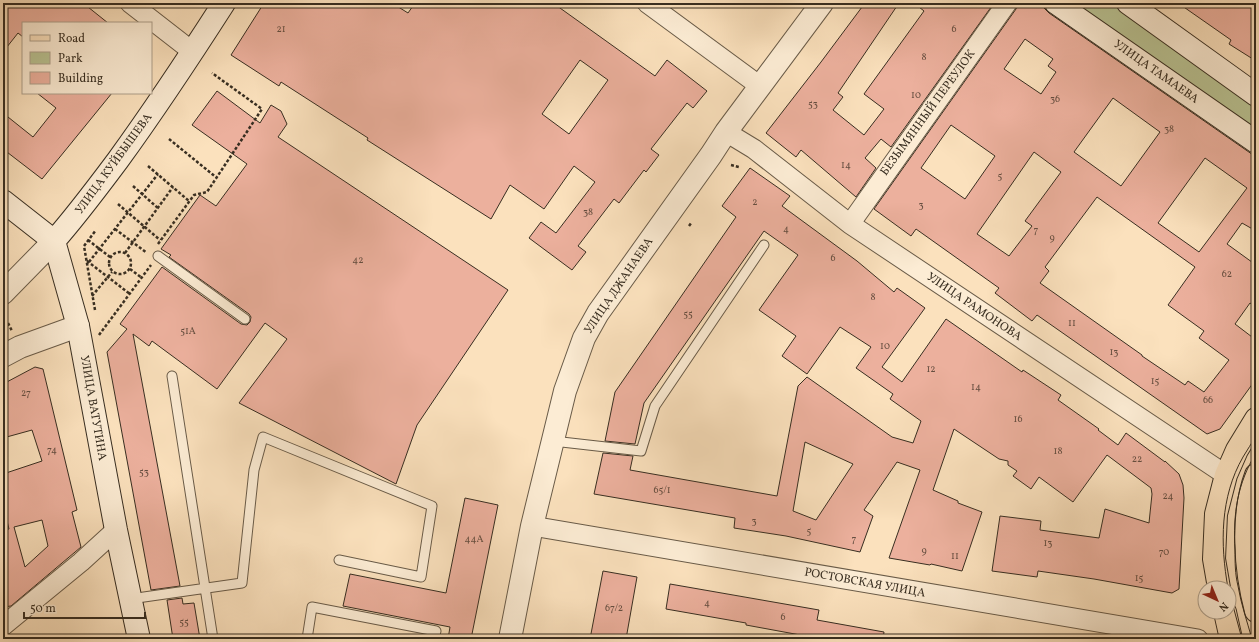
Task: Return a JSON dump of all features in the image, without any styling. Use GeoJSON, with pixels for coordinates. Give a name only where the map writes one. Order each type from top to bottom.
{"type":"FeatureCollection","features":[{"type":"Feature","properties":{"kind":"main road","name":"УЛИЦА КУЙБЫШЕВА"},"geometry":{"type":"LineString","coordinates":[[3,293],[54,242],[82,208],[134,137],[224,3]]}},
{"type":"Feature","properties":{"kind":"main road","name":"УЛИЦА ДЖАНАЕВА"},"geometry":{"type":"LineString","coordinates":[[510,639],[532,526],[565,391],[584,338],[594,319],[726,132],[822,3]]}},
{"type":"Feature","properties":{"kind":"main road","name":"УЛИЦА ТАМАЕВА"},"geometry":{"type":"LineString","coordinates":[[1056,3],[1256,142]]}},
{"type":"Feature","properties":{"kind":"main road"},"geometry":{"type":"LineString","coordinates":[[1128,3],[1256,95]]}},
{"type":"Feature","properties":{"kind":"main road"},"geometry":{"type":"LineString","coordinates":[[3,201],[54,242]]}},
{"type":"Feature","properties":{"kind":"main road","name":"УЛИЦА ВАТУТИНА"},"geometry":{"type":"LineString","coordinates":[[54,242],[90,323],[116,530],[139,639]]}},
{"type":"Feature","properties":{"kind":"main road"},"geometry":{"type":"LineString","coordinates":[[3,356],[20,347],[90,323]]}},
{"type":"Feature","properties":{"kind":"main road"},"geometry":{"type":"LineString","coordinates":[[1218,580],[1214,559],[1216,514],[1226,475],[1237,450],[1256,419]]}},
{"type":"Feature","properties":{"kind":"main road"},"geometry":{"type":"LineString","coordinates":[[1256,475],[1250,490],[1247,520],[1247,564],[1256,611]]}},
{"type":"Feature","properties":{"kind":"main road"},"geometry":{"type":"LineString","coordinates":[[1227,620],[1231,639]]}},
{"type":"Feature","properties":{"kind":"street"},"geometry":{"type":"LineString","coordinates":[[130,3],[192,52]]}},
{"type":"Feature","properties":{"kind":"street"},"geometry":{"type":"LineString","coordinates":[[647,3],[760,86]]}},
{"type":"Feature","properties":{"kind":"street","name":"БЕЗЫМЯННЫЙ ПЕРЕУЛОК"},"geometry":{"type":"LineString","coordinates":[[850,224],[1007,3]]}},
{"type":"Feature","properties":{"kind":"street","name":"УЛИЦА РАМОНОВА"},"geometry":{"type":"LineString","coordinates":[[726,132],[754,149],[850,224],[1226,475]]}},
{"type":"Feature","properties":{"kind":"street","name":"РОСТОВСКАЯ УЛИЦА"},"geometry":{"type":"LineString","coordinates":[[532,526],[1198,639]]}},
{"type":"Feature","properties":{"kind":"street"},"geometry":{"type":"LineString","coordinates":[[3,626],[81,562],[116,530]]}},
{"type":"Feature","properties":{"kind":"lane"},"geometry":{"type":"LineString","coordinates":[[553,441],[641,451],[655,406],[764,245]]}},
{"type":"Feature","properties":{"kind":"lane"},"geometry":{"type":"LineString","coordinates":[[156,258],[245,319]]}},
{"type":"Feature","properties":{"kind":"lane"},"geometry":{"type":"LineString","coordinates":[[172,376],[213,639]]}},
{"type":"Feature","properties":{"kind":"lane"},"geometry":{"type":"LineString","coordinates":[[130,599],[242,583],[254,470],[263,437],[432,506],[421,577],[340,560]]}},
{"type":"Feature","properties":{"kind":"lane"},"geometry":{"type":"LineString","coordinates":[[307,639],[312,607],[436,631],[434,639]]}},
{"type":"Feature","properties":{"kind":"path"},"geometry":{"type":"LineString","coordinates":[[99,335],[156,258],[157,245],[160,240],[194,195],[207,192],[262,109],[212,73]]}},
{"type":"Feature","properties":{"kind":"path"},"geometry":{"type":"LineString","coordinates":[[169,139],[217,178]]}},
{"type":"Feature","properties":{"kind":"path"},"geometry":{"type":"LineString","coordinates":[[731,165],[739,167]]}},
{"type":"Feature","properties":{"kind":"path"},"geometry":{"type":"LineString","coordinates":[[148,166],[189,201]]}},
{"type":"Feature","properties":{"kind":"path"},"geometry":{"type":"LineString","coordinates":[[87,261],[99,249],[158,174]]}},
{"type":"Feature","properties":{"kind":"path"},"geometry":{"type":"LineString","coordinates":[[133,186],[159,209]]}},
{"type":"Feature","properties":{"kind":"path"},"geometry":{"type":"LineString","coordinates":[[125,253],[159,209],[173,187]]}},
{"type":"Feature","properties":{"kind":"path"},"geometry":{"type":"LineString","coordinates":[[118,204],[160,240]]}},
{"type":"Feature","properties":{"kind":"path"},"geometry":{"type":"LineString","coordinates":[[689,226],[692,222]]}},
{"type":"Feature","properties":{"kind":"path"},"geometry":{"type":"LineString","coordinates":[[115,229],[156,258]]}},
{"type":"Feature","properties":{"kind":"path"},"geometry":{"type":"LineString","coordinates":[[96,230],[84,246],[92,296],[90,323],[99,335],[100,342]]}},
{"type":"Feature","properties":{"kind":"path"},"geometry":{"type":"LineString","coordinates":[[88,240],[110,257]]}},
{"type":"Feature","properties":{"kind":"path"},"geometry":{"type":"LineString","coordinates":[[117,252],[125,253],[132,261],[130,269],[126,273],[120,275],[112,272],[108,265],[110,257],[117,252]]}},
{"type":"Feature","properties":{"kind":"path"},"geometry":{"type":"LineString","coordinates":[[87,261],[130,294]]}},
{"type":"Feature","properties":{"kind":"path"},"geometry":{"type":"LineString","coordinates":[[130,269],[142,278]]}},
{"type":"Feature","properties":{"kind":"path"},"geometry":{"type":"LineString","coordinates":[[92,296],[112,272]]}},
{"type":"Feature","properties":{"kind":"path"},"geometry":{"type":"LineString","coordinates":[[8,323],[13,334]]}},
{"type":"Feature","properties":{"kind":"green space"},"geometry":{"type":"Polygon","coordinates":[[[1072,3],[1111,3],[1256,105],[1256,132],[1072,3]]]}},
{"type":"Feature","properties":{"kind":"building"},"geometry":{"type":"Polygon","coordinates":[[[3,3],[83,3],[107,22],[22,22],[22,36],[18,33],[3,52],[3,3]]]}},
{"type":"Feature","properties":{"kind":"building"},"geometry":{"type":"Polygon","coordinates":[[[264,3],[392,3],[408,13],[415,3],[553,3],[655,76],[667,60],[707,91],[693,108],[687,103],[651,149],[659,155],[646,172],[644,170],[619,203],[614,199],[578,246],[586,252],[572,270],[529,238],[541,222],[556,233],[595,182],[574,166],[544,209],[510,185],[491,219],[367,140],[368,138],[281,82],[279,86],[231,55],[264,3]],[[580,60],[542,114],[569,134],[608,80],[580,60]]]}},
{"type":"Feature","properties":{"kind":"building"},"geometry":{"type":"Polygon","coordinates":[[[865,3],[899,3],[838,93],[843,97],[833,110],[864,135],[884,109],[864,94],[924,11],[914,3],[994,3],[891,147],[881,139],[865,158],[876,168],[856,197],[801,150],[796,157],[766,133],[865,3]]]}},
{"type":"Feature","properties":{"kind":"building"},"geometry":{"type":"Polygon","coordinates":[[[1018,3],[1038,3],[1049,13],[1256,157],[1256,231],[1242,223],[1227,244],[1256,265],[1256,307],[1250,303],[1235,324],[1256,340],[1256,379],[1220,429],[1207,434],[1037,315],[1032,321],[995,293],[999,288],[916,229],[911,236],[874,209],[1016,9],[1018,3]],[[1025,39],[1004,69],[1041,94],[1056,72],[1048,66],[1053,59],[1025,39]],[[1113,98],[1074,152],[1121,186],[1160,132],[1113,98]],[[951,125],[921,168],[965,199],[995,156],[951,125]],[[1034,152],[977,234],[1009,256],[1032,226],[1025,221],[1061,172],[1034,152]],[[1205,158],[1158,223],[1199,252],[1247,188],[1205,158]],[[1097,197],[1045,267],[1049,271],[1040,283],[1185,385],[1188,381],[1204,392],[1229,360],[1199,338],[1204,331],[1168,305],[1195,267],[1097,197]]]}},
{"type":"Feature","properties":{"kind":"building"},"geometry":{"type":"Polygon","coordinates":[[[1178,3],[1256,3],[1256,61],[1229,44],[1231,40],[1178,3]]]}},
{"type":"Feature","properties":{"kind":"building"},"geometry":{"type":"Polygon","coordinates":[[[217,91],[260,123],[271,105],[281,111],[287,124],[278,137],[508,290],[417,425],[396,484],[239,403],[287,339],[265,323],[217,389],[152,341],[149,346],[133,334],[180,586],[151,590],[107,352],[127,329],[120,324],[162,267],[241,324],[247,325],[250,322],[251,317],[249,314],[169,257],[171,255],[161,249],[200,195],[216,206],[247,164],[192,125],[217,91]]]}},
{"type":"Feature","properties":{"kind":"building"},"geometry":{"type":"Polygon","coordinates":[[[38,94],[111,94],[42,179],[3,149],[3,113],[33,137],[56,108],[38,94]]]}},
{"type":"Feature","properties":{"kind":"building"},"geometry":{"type":"Polygon","coordinates":[[[750,168],[790,196],[782,206],[857,261],[894,292],[897,288],[925,308],[882,367],[902,382],[946,319],[1022,372],[1023,370],[1061,395],[1058,400],[1099,429],[1098,430],[1118,445],[1126,433],[1165,461],[1179,474],[1183,485],[1184,498],[1179,589],[1172,593],[1038,571],[1037,577],[992,571],[1000,516],[1041,521],[1040,530],[1099,538],[1105,509],[1149,523],[1152,494],[1151,488],[1107,455],[1073,502],[1039,477],[1031,489],[1013,476],[1017,471],[1008,465],[1008,461],[999,459],[954,429],[933,490],[958,501],[958,503],[982,512],[962,571],[931,564],[889,558],[920,470],[897,462],[864,510],[873,516],[860,552],[786,536],[734,528],[735,518],[594,494],[603,453],[633,456],[630,470],[777,496],[798,386],[807,377],[892,437],[913,443],[921,421],[890,399],[893,394],[856,368],[871,347],[840,327],[807,374],[782,356],[796,336],[759,310],[798,255],[764,231],[644,403],[635,444],[605,441],[615,392],[736,217],[722,206],[750,168]],[[805,442],[793,511],[816,520],[853,464],[805,442]]]}},
{"type":"Feature","properties":{"kind":"building"},"geometry":{"type":"Polygon","coordinates":[[[35,367],[43,369],[77,510],[72,512],[81,547],[11,606],[3,607],[3,530],[9,529],[3,505],[3,474],[42,461],[32,430],[3,438],[3,384],[35,367]],[[42,520],[14,527],[25,567],[48,546],[42,520]]]}},
{"type":"Feature","properties":{"kind":"building"},"geometry":{"type":"Polygon","coordinates":[[[465,498],[498,505],[471,639],[448,639],[450,627],[343,606],[350,574],[446,593],[465,498]]]}},
{"type":"Feature","properties":{"kind":"building"},"geometry":{"type":"Polygon","coordinates":[[[603,571],[637,577],[626,639],[590,639],[603,571]]]}},
{"type":"Feature","properties":{"kind":"building"},"geometry":{"type":"Polygon","coordinates":[[[670,584],[819,610],[817,620],[884,632],[883,639],[822,639],[746,625],[746,623],[666,609],[670,584]]]}},
{"type":"Feature","properties":{"kind":"building"},"geometry":{"type":"Polygon","coordinates":[[[182,598],[183,604],[194,603],[200,639],[173,639],[167,600],[182,598]]]}},
{"type":"Feature","properties":{"kind":"tram line"},"geometry":{"type":"LineString","coordinates":[[1227,580],[1223,538],[1226,504],[1235,472],[1256,436]]}},
{"type":"Feature","properties":{"kind":"tram line"},"geometry":{"type":"LineString","coordinates":[[1252,639],[1236,577],[1235,524],[1240,488],[1244,476],[1256,453]]}},
{"type":"Feature","properties":{"kind":"tram line"},"geometry":{"type":"LineString","coordinates":[[1237,620],[1242,639]]}}]}
